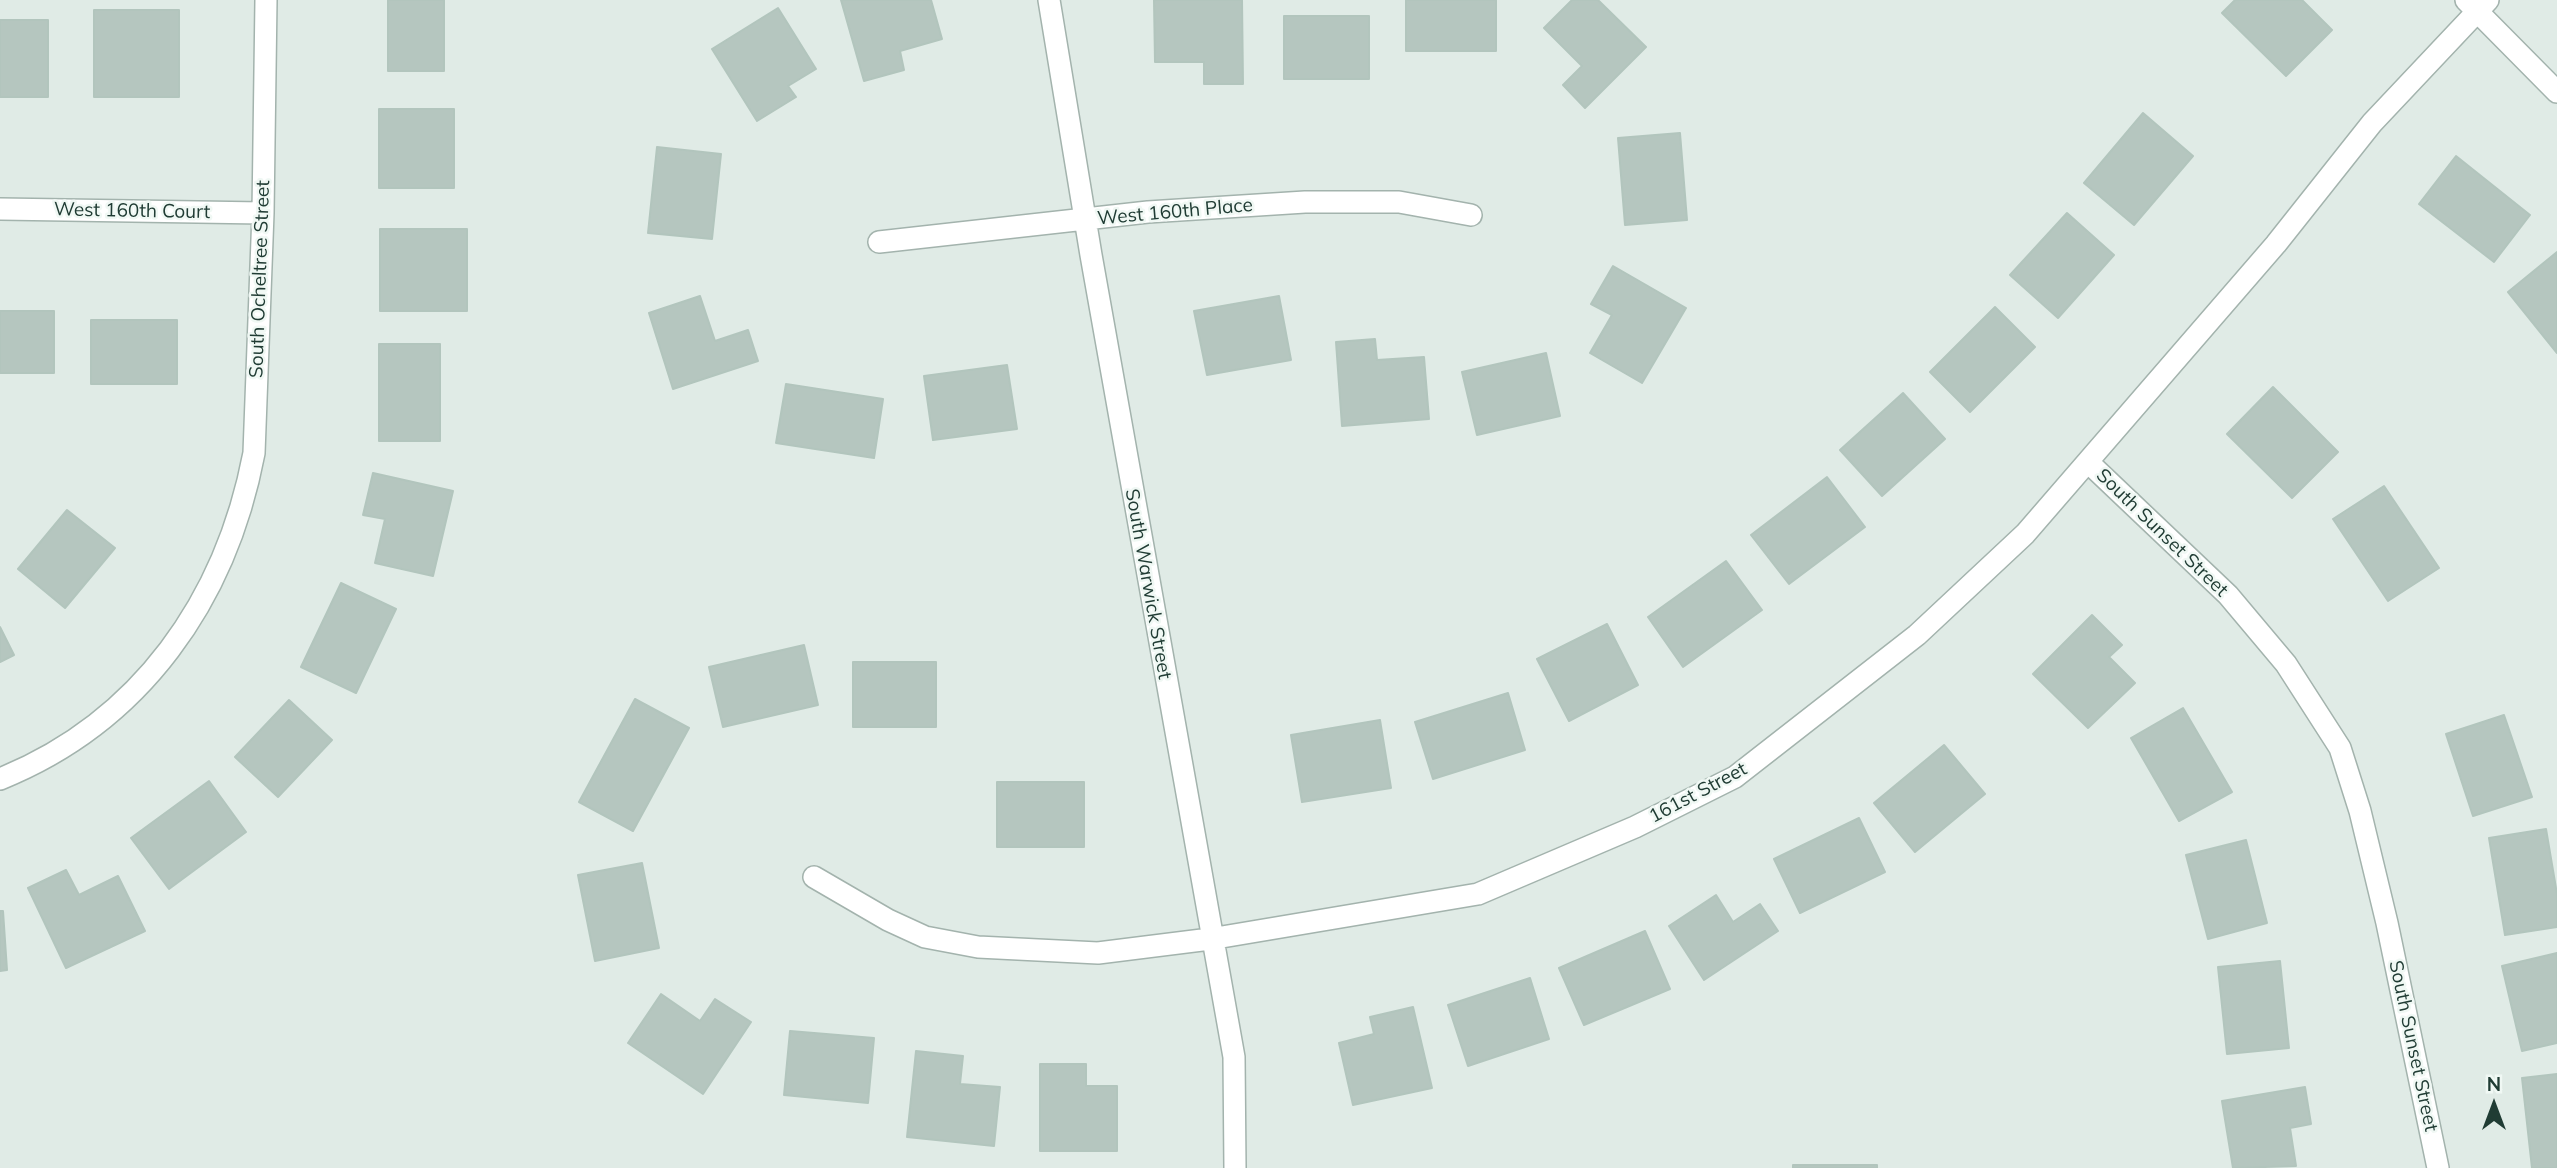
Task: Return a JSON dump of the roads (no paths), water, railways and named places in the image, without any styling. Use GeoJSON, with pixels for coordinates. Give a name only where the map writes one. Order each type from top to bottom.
{"type":"FeatureCollection","features":[{"type":"Feature","properties":{"kind":"street","name":"South Ocheltree Street"},"geometry":{"type":"LineString","coordinates":[[0,779],[19,771],[83,732],[135,691],[173,647],[206,598],[226,553],[246,492],[254,453],[264,213],[266,0]]}},
{"type":"Feature","properties":{"kind":"street","name":"South Warwick Street"},"geometry":{"type":"LineString","coordinates":[[1049,0],[1210,939],[1234,1057],[1236,1168]]}},
{"type":"Feature","properties":{"kind":"street"},"geometry":{"type":"LineString","coordinates":[[2477,4],[2557,92]]}},
{"type":"Feature","properties":{"kind":"street","name":"South Sunset Street"},"geometry":{"type":"LineString","coordinates":[[2438,1168],[2387,923],[2360,811],[2340,748],[2286,664],[2228,596],[2089,463],[2276,244],[2372,123],[2477,4]]}},
{"type":"Feature","properties":{"kind":"street","name":"West 160th Place"},"geometry":{"type":"LineString","coordinates":[[879,242],[1148,212],[1305,201],[1399,202],[1471,215]]}},
{"type":"Feature","properties":{"kind":"street","name":"West 160th Court"},"geometry":{"type":"LineString","coordinates":[[0,209],[264,213]]}},
{"type":"Feature","properties":{"kind":"street","name":"161st Street"},"geometry":{"type":"LineString","coordinates":[[814,877],[888,920],[925,937],[978,947],[1098,953],[1210,939],[1478,894],[1635,827],[1735,777],[1917,635],[2025,534],[2089,463]]}}]}
